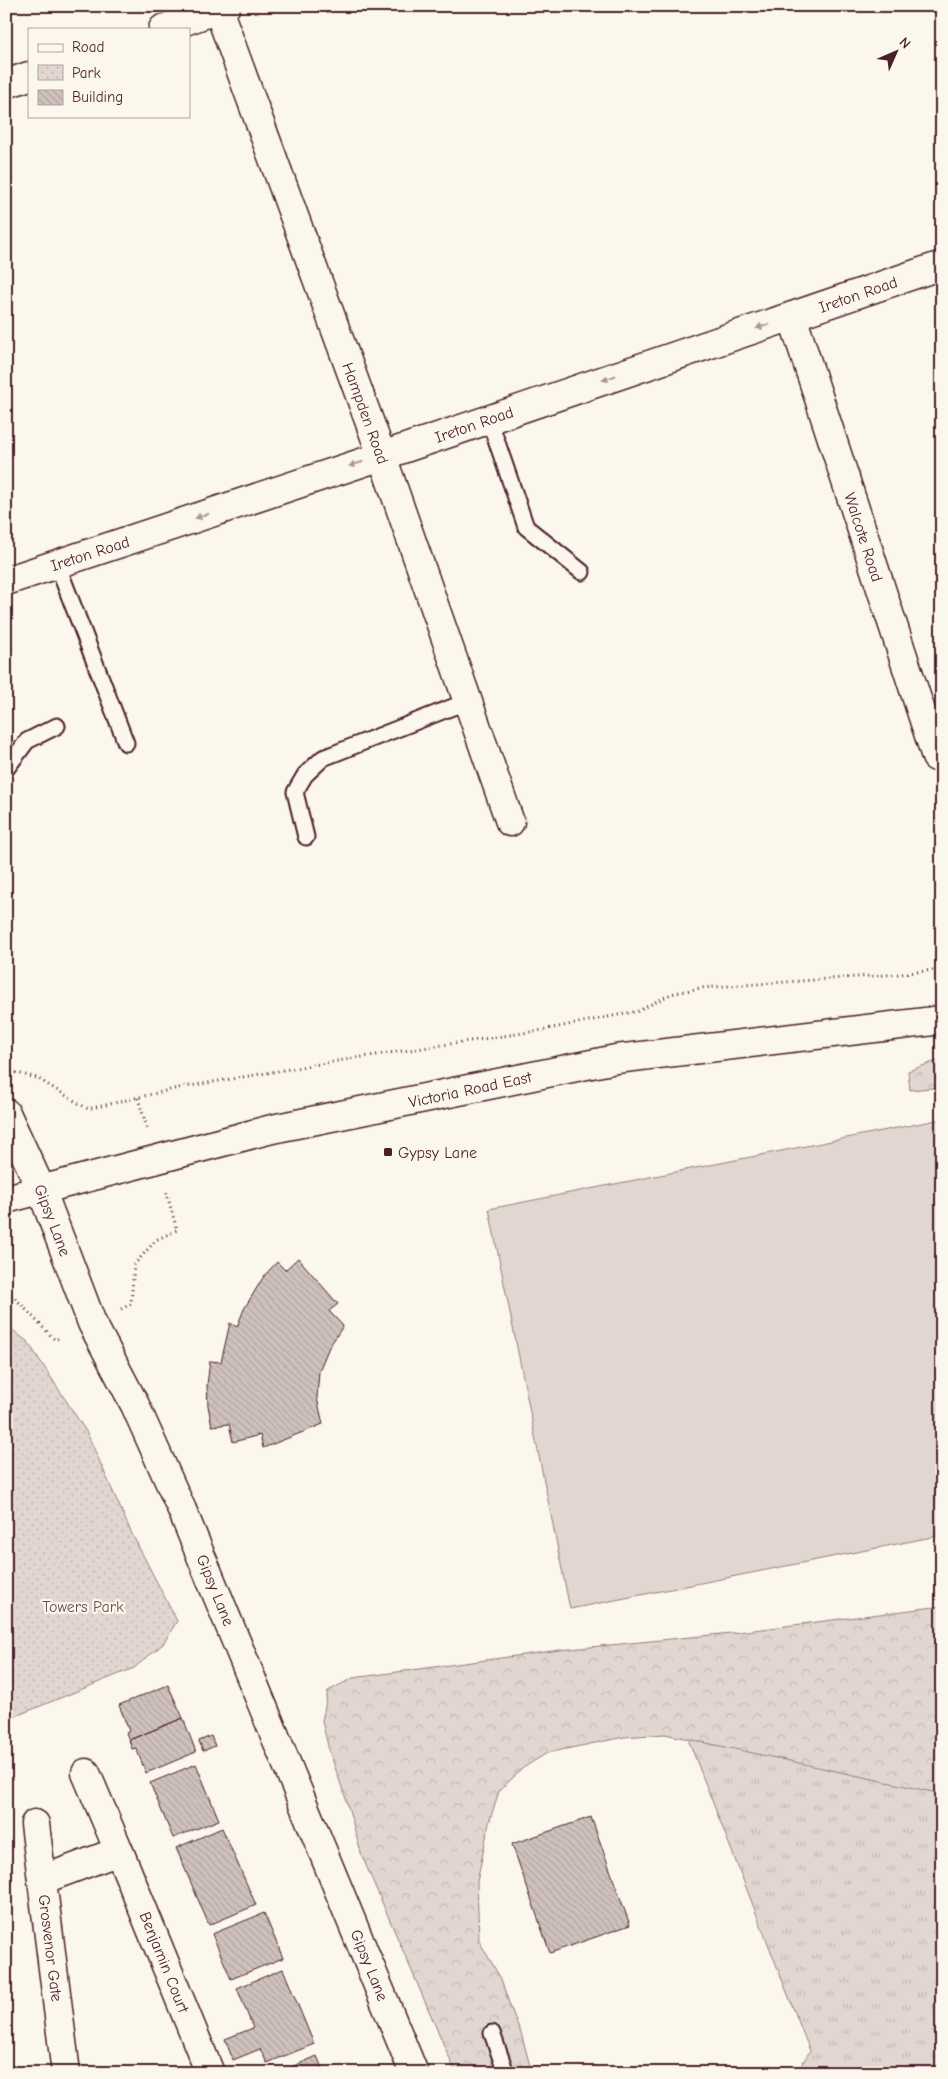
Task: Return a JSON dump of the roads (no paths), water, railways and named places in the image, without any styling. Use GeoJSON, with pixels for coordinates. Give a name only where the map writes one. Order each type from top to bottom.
{"type":"FeatureCollection","features":[{"type":"Feature","properties":{"kind":"main road"},"geometry":{"type":"LineString","coordinates":[[165,28],[220,7]]}},
{"type":"Feature","properties":{"kind":"main road","name":"Hampden Road"},"geometry":{"type":"LineString","coordinates":[[220,7],[382,456],[510,822]]}},
{"type":"Feature","properties":{"kind":"main road"},"geometry":{"type":"LineString","coordinates":[[6,84],[28,76]]}},
{"type":"Feature","properties":{"kind":"main road","name":"Ireton Road"},"geometry":{"type":"LineString","coordinates":[[6,581],[382,456],[942,265]]}},
{"type":"Feature","properties":{"kind":"main road","name":"Walcote Road"},"geometry":{"type":"LineString","coordinates":[[792,316],[936,758]]}},
{"type":"Feature","properties":{"kind":"main road","name":"Victoria Road East"},"geometry":{"type":"LineString","coordinates":[[6,1198],[272,1129],[616,1059],[942,1020]]}},
{"type":"Feature","properties":{"kind":"main road","name":"Gipsy Lane"},"geometry":{"type":"LineString","coordinates":[[6,1113],[42,1189],[92,1323],[134,1405],[182,1510],[414,2073]]}},
{"type":"Feature","properties":{"kind":"main road","name":"Benjamin Court"},"geometry":{"type":"LineString","coordinates":[[86,1773],[210,2073]]}},
{"type":"Feature","properties":{"kind":"main road","name":"Grosvenor Gate"},"geometry":{"type":"LineString","coordinates":[[35,1824],[66,2073]]}},
{"type":"Feature","properties":{"kind":"main road"},"geometry":{"type":"LineString","coordinates":[[42,1880],[119,1851]]}},
{"type":"Feature","properties":{"kind":"lane"},"geometry":{"type":"LineString","coordinates":[[489,419],[526,527],[582,572]]}},
{"type":"Feature","properties":{"kind":"lane"},"geometry":{"type":"LineString","coordinates":[[57,564],[126,743]]}},
{"type":"Feature","properties":{"kind":"lane"},"geometry":{"type":"LineString","coordinates":[[306,837],[294,792],[305,774],[323,758],[468,701]]}},
{"type":"Feature","properties":{"kind":"lane"},"geometry":{"type":"LineString","coordinates":[[6,769],[27,741],[57,726]]}},
{"type":"Feature","properties":{"kind":"lane"},"geometry":{"type":"LineString","coordinates":[[492,2033],[506,2073]]}},
{"type":"Feature","properties":{"kind":"place","name":"Gypsy Lane"},"geometry":{"type":"Point","coordinates":[388,1152]}},
{"type":"Feature","properties":{"kind":"park label","name":"Towers Park"},"geometry":{"type":"Point","coordinates":[83,1606]}}]}
